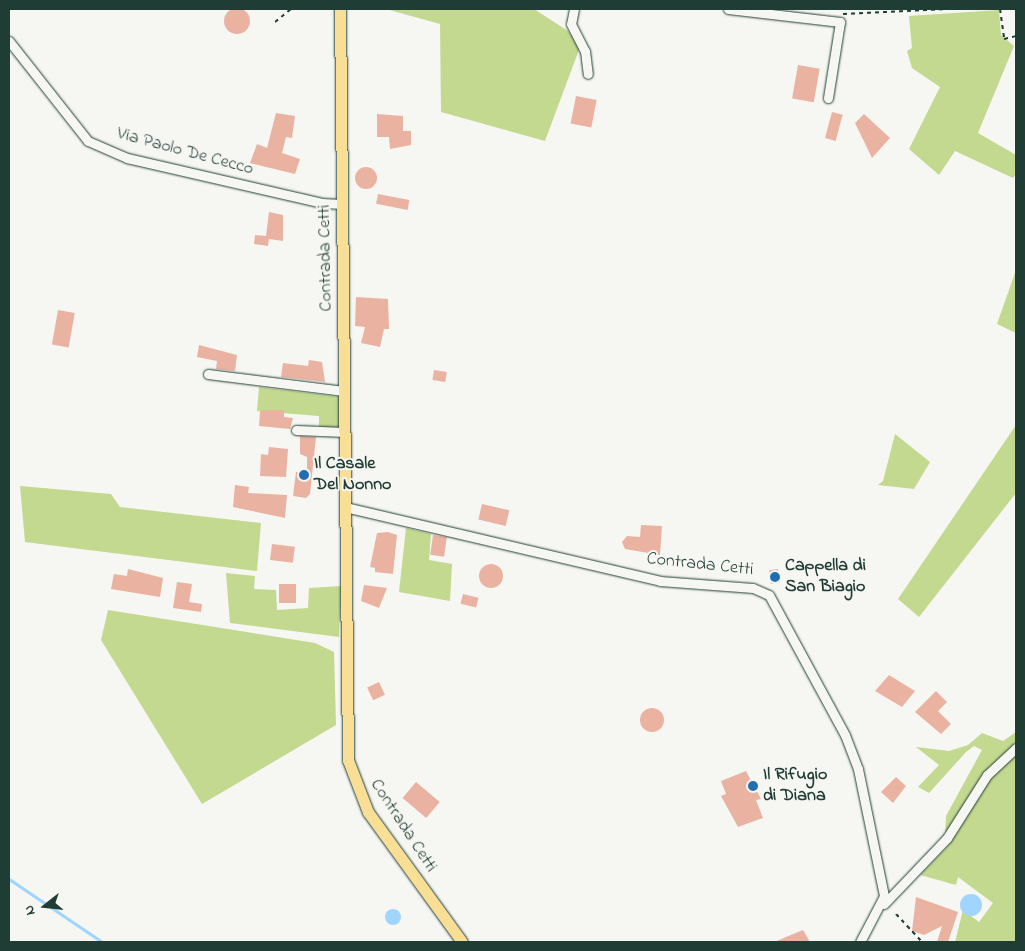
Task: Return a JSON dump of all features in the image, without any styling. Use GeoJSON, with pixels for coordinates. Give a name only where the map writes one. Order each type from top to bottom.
{"type":"FeatureCollection","features":[{"type":"Feature","properties":{"kind":"main road","name":"Contrada Cetti"},"geometry":{"type":"LineString","coordinates":[[340,9],[346,714],[351,774],[368,812],[462,942]]}},
{"type":"Feature","properties":{"kind":"street"},"geometry":{"type":"LineString","coordinates":[[574,9],[571,24],[585,51],[588,74]]}},
{"type":"Feature","properties":{"kind":"street"},"geometry":{"type":"LineString","coordinates":[[728,9],[840,22],[828,98]]}},
{"type":"Feature","properties":{"kind":"street","name":"Via Paolo De Cecco"},"geometry":{"type":"LineString","coordinates":[[9,41],[88,141],[127,158],[322,203],[342,204]]}},
{"type":"Feature","properties":{"kind":"street"},"geometry":{"type":"LineString","coordinates":[[208,374],[344,391]]}},
{"type":"Feature","properties":{"kind":"street"},"geometry":{"type":"LineString","coordinates":[[296,430],[345,432]]}},
{"type":"Feature","properties":{"kind":"street","name":"Contrada Cetti"},"geometry":{"type":"LineString","coordinates":[[345,507],[660,582],[762,590],[845,735],[858,769],[884,904]]}},
{"type":"Feature","properties":{"kind":"street"},"geometry":{"type":"LineString","coordinates":[[860,942],[884,904],[947,838],[987,775],[1016,748]]}},
{"type":"Feature","properties":{"kind":"path"},"geometry":{"type":"LineString","coordinates":[[275,22],[291,9]]}},
{"type":"Feature","properties":{"kind":"path"},"geometry":{"type":"LineString","coordinates":[[840,14],[948,9]]}},
{"type":"Feature","properties":{"kind":"path"},"geometry":{"type":"LineString","coordinates":[[1000,9],[1004,38],[1016,36]]}},
{"type":"Feature","properties":{"kind":"path"},"geometry":{"type":"LineString","coordinates":[[896,914],[922,942]]}},
{"type":"Feature","properties":{"kind":"green space"},"geometry":{"type":"Polygon","coordinates":[[[386,9],[534,9],[568,31],[580,47],[545,141],[441,112],[440,24],[386,9]]]}},
{"type":"Feature","properties":{"kind":"green space"},"geometry":{"type":"Polygon","coordinates":[[[999,10],[1001,35],[1014,46],[978,133],[1016,155],[1016,174],[1013,178],[955,151],[939,175],[909,149],[940,87],[912,68],[907,51],[912,48],[909,16],[999,10]]]}},
{"type":"Feature","properties":{"kind":"green space"},"geometry":{"type":"Polygon","coordinates":[[[1016,270],[1016,333],[997,324],[1016,270]]]}},
{"type":"Feature","properties":{"kind":"green space"},"geometry":{"type":"Polygon","coordinates":[[[259,387],[340,397],[341,429],[319,427],[319,416],[257,411],[259,387]]]}},
{"type":"Feature","properties":{"kind":"green space"},"geometry":{"type":"Polygon","coordinates":[[[1016,425],[1016,493],[919,617],[898,599],[1016,425]]]}},
{"type":"Feature","properties":{"kind":"green space"},"geometry":{"type":"Polygon","coordinates":[[[895,434],[930,462],[914,489],[878,485],[883,481],[895,434]]]}},
{"type":"Feature","properties":{"kind":"green space"},"geometry":{"type":"Polygon","coordinates":[[[20,486],[111,494],[120,507],[261,523],[257,571],[25,542],[20,486]]]}},
{"type":"Feature","properties":{"kind":"green space"},"geometry":{"type":"Polygon","coordinates":[[[406,528],[431,534],[429,560],[452,564],[450,601],[399,592],[406,528]]]}},
{"type":"Feature","properties":{"kind":"green space"},"geometry":{"type":"Polygon","coordinates":[[[226,573],[255,576],[254,589],[276,590],[277,610],[308,608],[309,588],[341,586],[339,637],[230,623],[226,573]]]}},
{"type":"Feature","properties":{"kind":"green space"},"geometry":{"type":"Polygon","coordinates":[[[108,610],[315,643],[334,652],[336,725],[202,804],[101,640],[108,610]]]}},
{"type":"Feature","properties":{"kind":"green space"},"geometry":{"type":"Polygon","coordinates":[[[1016,732],[1016,745],[997,763],[945,838],[946,816],[982,750],[974,746],[966,752],[929,793],[918,787],[939,765],[916,747],[949,751],[968,745],[982,733],[1003,741],[1016,732]]]}},
{"type":"Feature","properties":{"kind":"green space"},"geometry":{"type":"Polygon","coordinates":[[[1016,750],[1016,942],[955,942],[963,910],[979,922],[993,903],[958,877],[956,885],[920,875],[948,846],[984,787],[1016,750]]]}},
{"type":"Feature","properties":{"kind":"water"},"geometry":{"type":"Polygon","coordinates":[[[971,894],[979,897],[982,905],[979,913],[971,916],[963,913],[960,905],[963,897],[971,894]]]}},
{"type":"Feature","properties":{"kind":"water"},"geometry":{"type":"Polygon","coordinates":[[[393,909],[399,911],[401,917],[399,923],[393,925],[387,923],[385,917],[387,911],[393,909]]]}},
{"type":"Feature","properties":{"kind":"building"},"geometry":{"type":"Polygon","coordinates":[[[237,8],[246,12],[250,21],[246,30],[237,34],[228,30],[224,21],[228,12],[237,8]]]}},
{"type":"Feature","properties":{"kind":"building"},"geometry":{"type":"Polygon","coordinates":[[[798,65],[820,69],[814,102],[792,98],[798,65]]]}},
{"type":"Feature","properties":{"kind":"building"},"geometry":{"type":"Polygon","coordinates":[[[576,96],[597,100],[591,127],[571,123],[576,96]]]}},
{"type":"Feature","properties":{"kind":"building"},"geometry":{"type":"Polygon","coordinates":[[[832,112],[843,115],[836,141],[825,138],[832,112]]]}},
{"type":"Feature","properties":{"kind":"building"},"geometry":{"type":"Polygon","coordinates":[[[276,113],[295,116],[292,138],[286,137],[282,153],[300,159],[295,174],[250,163],[257,144],[267,148],[276,113]]]}},
{"type":"Feature","properties":{"kind":"building"},"geometry":{"type":"Polygon","coordinates":[[[377,114],[403,116],[403,131],[411,131],[411,145],[390,149],[389,137],[377,137],[377,114]]]}},
{"type":"Feature","properties":{"kind":"building"},"geometry":{"type":"Polygon","coordinates":[[[864,114],[890,138],[872,158],[855,123],[864,114]]]}},
{"type":"Feature","properties":{"kind":"building"},"geometry":{"type":"Polygon","coordinates":[[[366,167],[374,170],[377,178],[374,186],[366,189],[358,186],[355,178],[358,170],[366,167]]]}},
{"type":"Feature","properties":{"kind":"building"},"geometry":{"type":"Polygon","coordinates":[[[378,194],[409,200],[408,210],[376,204],[378,194]]]}},
{"type":"Feature","properties":{"kind":"building"},"geometry":{"type":"Polygon","coordinates":[[[269,212],[283,215],[283,241],[269,239],[268,246],[254,244],[255,235],[266,236],[269,212]]]}},
{"type":"Feature","properties":{"kind":"building"},"geometry":{"type":"Polygon","coordinates":[[[356,297],[388,299],[389,329],[384,329],[380,347],[361,343],[365,327],[355,326],[356,297]]]}},
{"type":"Feature","properties":{"kind":"building"},"geometry":{"type":"Polygon","coordinates":[[[58,310],[75,313],[69,347],[52,344],[58,310]]]}},
{"type":"Feature","properties":{"kind":"building"},"geometry":{"type":"Polygon","coordinates":[[[199,345],[237,355],[235,371],[216,369],[217,361],[197,357],[199,345]]]}},
{"type":"Feature","properties":{"kind":"building"},"geometry":{"type":"Polygon","coordinates":[[[309,360],[322,362],[325,382],[281,377],[283,363],[308,366],[309,360]]]}},
{"type":"Feature","properties":{"kind":"building"},"geometry":{"type":"Polygon","coordinates":[[[434,370],[447,372],[445,382],[432,380],[434,370]]]}},
{"type":"Feature","properties":{"kind":"building"},"geometry":{"type":"Polygon","coordinates":[[[284,410],[284,417],[293,418],[290,429],[259,426],[260,411],[284,410]]]}},
{"type":"Feature","properties":{"kind":"building"},"geometry":{"type":"Polygon","coordinates":[[[300,436],[316,437],[310,494],[306,498],[293,496],[296,472],[307,473],[307,457],[300,454],[300,436]]]}},
{"type":"Feature","properties":{"kind":"building"},"geometry":{"type":"Polygon","coordinates":[[[269,447],[288,449],[286,477],[260,476],[261,454],[268,455],[269,447]]]}},
{"type":"Feature","properties":{"kind":"building"},"geometry":{"type":"Polygon","coordinates":[[[235,485],[249,487],[248,493],[287,495],[285,518],[233,507],[235,485]]]}},
{"type":"Feature","properties":{"kind":"building"},"geometry":{"type":"Polygon","coordinates":[[[482,504],[509,510],[506,526],[478,520],[482,504]]]}},
{"type":"Feature","properties":{"kind":"building"},"geometry":{"type":"Polygon","coordinates":[[[641,525],[662,526],[660,555],[625,549],[622,542],[627,536],[640,537],[641,525]]]}},
{"type":"Feature","properties":{"kind":"building"},"geometry":{"type":"Polygon","coordinates":[[[388,532],[397,535],[393,574],[375,572],[375,568],[370,567],[377,533],[388,532]]]}},
{"type":"Feature","properties":{"kind":"building"},"geometry":{"type":"Polygon","coordinates":[[[433,535],[447,537],[444,557],[430,555],[433,535]]]}},
{"type":"Feature","properties":{"kind":"building"},"geometry":{"type":"Polygon","coordinates":[[[272,544],[295,547],[293,563],[270,560],[272,544]]]}},
{"type":"Feature","properties":{"kind":"building"},"geometry":{"type":"Polygon","coordinates":[[[491,564],[500,567],[503,576],[500,585],[491,588],[482,585],[479,576],[482,567],[491,564]]]}},
{"type":"Feature","properties":{"kind":"building"},"geometry":{"type":"Polygon","coordinates":[[[128,569],[163,578],[160,597],[111,589],[114,574],[127,576],[128,569]]]}},
{"type":"Feature","properties":{"kind":"building","name":"Cappella di San Biagio"},"geometry":{"type":"Polygon","coordinates":[[[778,569],[780,583],[771,584],[769,570],[778,569]]]}},
{"type":"Feature","properties":{"kind":"building"},"geometry":{"type":"Polygon","coordinates":[[[177,582],[192,584],[189,602],[202,604],[201,612],[173,608],[177,582]]]}},
{"type":"Feature","properties":{"kind":"building"},"geometry":{"type":"Polygon","coordinates":[[[279,584],[296,584],[296,603],[279,603],[279,584]]]}},
{"type":"Feature","properties":{"kind":"building"},"geometry":{"type":"Polygon","coordinates":[[[364,585],[387,588],[379,608],[361,601],[364,585]]]}},
{"type":"Feature","properties":{"kind":"building"},"geometry":{"type":"Polygon","coordinates":[[[463,594],[479,598],[476,608],[461,604],[463,594]]]}},
{"type":"Feature","properties":{"kind":"building"},"geometry":{"type":"Polygon","coordinates":[[[889,675],[915,691],[902,707],[875,691],[889,675]]]}},
{"type":"Feature","properties":{"kind":"building"},"geometry":{"type":"Polygon","coordinates":[[[379,682],[385,695],[373,700],[367,687],[379,682]]]}},
{"type":"Feature","properties":{"kind":"building"},"geometry":{"type":"Polygon","coordinates":[[[936,691],[947,702],[938,711],[951,724],[941,734],[915,712],[936,691]]]}},
{"type":"Feature","properties":{"kind":"building"},"geometry":{"type":"Polygon","coordinates":[[[652,708],[661,711],[664,720],[661,729],[652,732],[643,729],[640,720],[643,711],[652,708]]]}},
{"type":"Feature","properties":{"kind":"building"},"geometry":{"type":"Polygon","coordinates":[[[746,771],[761,799],[756,800],[763,818],[738,827],[721,796],[726,794],[721,781],[746,771]]]}},
{"type":"Feature","properties":{"kind":"building"},"geometry":{"type":"Polygon","coordinates":[[[896,777],[906,786],[893,803],[881,792],[896,777]]]}},
{"type":"Feature","properties":{"kind":"building"},"geometry":{"type":"Polygon","coordinates":[[[416,782],[440,802],[426,818],[403,798],[416,782]]]}},
{"type":"Feature","properties":{"kind":"building"},"geometry":{"type":"Polygon","coordinates":[[[916,897],[958,912],[948,942],[937,942],[942,926],[924,935],[912,931],[916,897]]]}},
{"type":"Feature","properties":{"kind":"building"},"geometry":{"type":"Polygon","coordinates":[[[803,930],[810,942],[774,942],[803,930]]]}},
{"type":"Feature","properties":{"kind":"waterway"},"geometry":{"type":"LineString","coordinates":[[9,879],[102,942]]}},
{"type":"Feature","properties":{"kind":"place","name":"Il Casale Del Nonno"},"geometry":{"type":"Point","coordinates":[304,475]}},
{"type":"Feature","properties":{"kind":"place","name":"Cappella di San Biagio"},"geometry":{"type":"Point","coordinates":[775,577]}},
{"type":"Feature","properties":{"kind":"place","name":"Il Rifugio di Diana"},"geometry":{"type":"Point","coordinates":[753,786]}}]}
